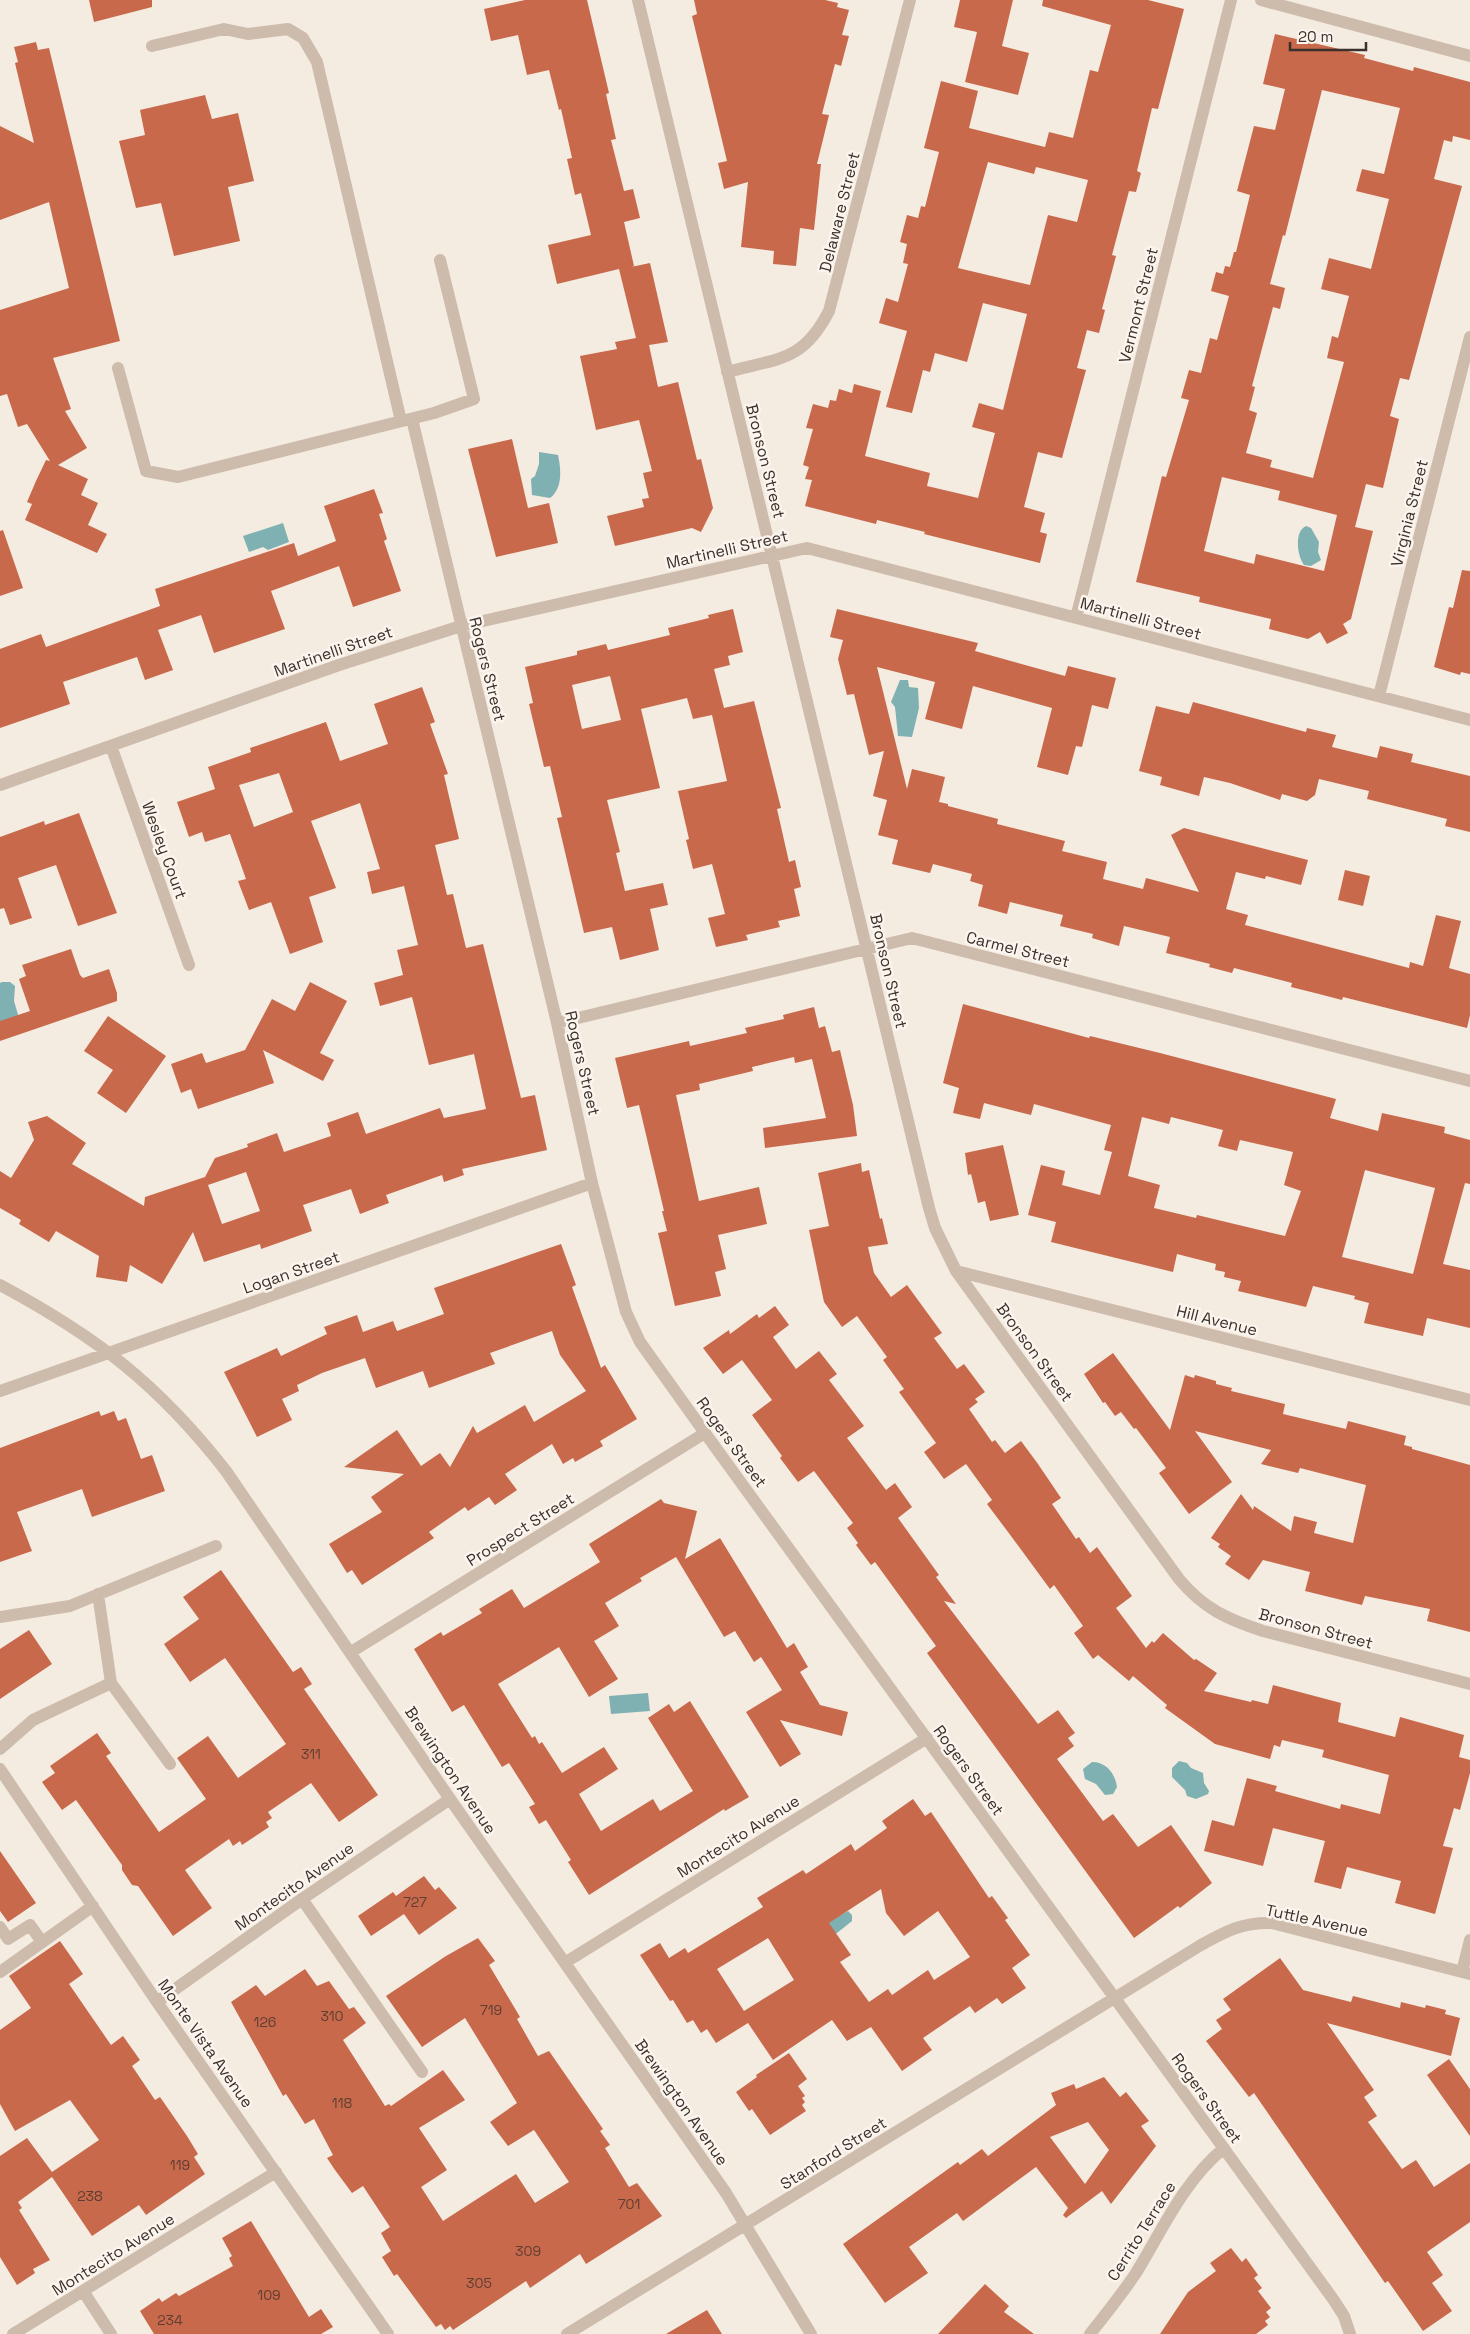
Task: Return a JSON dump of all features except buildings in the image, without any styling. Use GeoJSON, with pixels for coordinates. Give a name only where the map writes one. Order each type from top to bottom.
{"type":"FeatureCollection","features":[{"type":"Feature","properties":{"kind":"street","name":"Bronson Street"},"geometry":{"type":"LineString","coordinates":[[638,0],[929,1208],[935,1228],[956,1271],[1179,1579],[1204,1605],[1235,1622],[1263,1631],[1470,1684]]}},
{"type":"Feature","properties":{"kind":"street","name":"Delaware Street"},"geometry":{"type":"LineString","coordinates":[[727,372],[773,360],[803,348],[814,338],[829,311],[910,0]]}},
{"type":"Feature","properties":{"kind":"street","name":"Vermont Street"},"geometry":{"type":"LineString","coordinates":[[1076,618],[1231,0]]}},
{"type":"Feature","properties":{"kind":"street"},"geometry":{"type":"LineString","coordinates":[[1261,0],[1470,56]]}},
{"type":"Feature","properties":{"kind":"street","name":"Rogers Street"},"geometry":{"type":"LineString","coordinates":[[152,46],[224,29],[248,34],[288,29],[303,38],[317,62],[461,626],[557,1023],[592,1183],[632,1328],[705,1433],[1333,2299],[1344,2316],[1350,2334]]}},
{"type":"Feature","properties":{"kind":"street"},"geometry":{"type":"LineString","coordinates":[[118,368],[146,471],[178,477],[407,420],[474,399],[440,260]]}},
{"type":"Feature","properties":{"kind":"street","name":"Virginia Street"},"geometry":{"type":"LineString","coordinates":[[1379,696],[1470,337]]}},
{"type":"Feature","properties":{"kind":"street","name":"Martinelli Street"},"geometry":{"type":"LineString","coordinates":[[0,785],[339,664],[461,626],[807,548],[1470,720]]}},
{"type":"Feature","properties":{"kind":"street","name":"Wesley Court"},"geometry":{"type":"LineString","coordinates":[[111,746],[189,965]]}},
{"type":"Feature","properties":{"kind":"street","name":"Carmel Street"},"geometry":{"type":"LineString","coordinates":[[557,1023],[912,938],[1470,1081]]}},
{"type":"Feature","properties":{"kind":"street","name":"Logan Street"},"geometry":{"type":"LineString","coordinates":[[0,1391],[592,1183]]}},
{"type":"Feature","properties":{"kind":"street","name":"Hill Avenue"},"geometry":{"type":"LineString","coordinates":[[956,1271],[1470,1400]]}},
{"type":"Feature","properties":{"kind":"street","name":"Brewington Avenue"},"geometry":{"type":"LineString","coordinates":[[0,1285],[49,1312],[110,1352],[169,1403],[197,1434],[226,1471],[450,1799],[726,2193],[812,2334]]}},
{"type":"Feature","properties":{"kind":"street","name":"Prospect Street"},"geometry":{"type":"LineString","coordinates":[[351,1652],[705,1433]]}},
{"type":"Feature","properties":{"kind":"street"},"geometry":{"type":"LineString","coordinates":[[0,1617],[70,1606],[216,1546]]}},
{"type":"Feature","properties":{"kind":"street"},"geometry":{"type":"LineString","coordinates":[[98,1594],[112,1683],[170,1764]]}},
{"type":"Feature","properties":{"kind":"street"},"geometry":{"type":"LineString","coordinates":[[0,1749],[33,1720],[112,1683]]}},
{"type":"Feature","properties":{"kind":"street","name":"Montecito Avenue"},"geometry":{"type":"LineString","coordinates":[[566,1962],[927,1738]]}},
{"type":"Feature","properties":{"kind":"street","name":"Monte Vista Avenue"},"geometry":{"type":"LineString","coordinates":[[0,1769],[157,2002],[388,2334]]}},
{"type":"Feature","properties":{"kind":"street","name":"Montecito Avenue"},"geometry":{"type":"LineString","coordinates":[[157,2002],[302,1899],[450,1799]]}},
{"type":"Feature","properties":{"kind":"street"},"geometry":{"type":"LineString","coordinates":[[302,1899],[422,2072]]}},
{"type":"Feature","properties":{"kind":"street"},"geometry":{"type":"LineString","coordinates":[[0,1972],[93,1906]]}},
{"type":"Feature","properties":{"kind":"street","name":"Tuttle Avenue"},"geometry":{"type":"LineString","coordinates":[[1115,1998],[1218,1935],[1245,1924],[1258,1922],[1272,1923],[1466,1973]]}},
{"type":"Feature","properties":{"kind":"street"},"geometry":{"type":"LineString","coordinates":[[0,1927],[8,1939],[30,1924],[42,1942]]}},
{"type":"Feature","properties":{"kind":"street"},"geometry":{"type":"LineString","coordinates":[[1466,1973],[1470,1940]]}},
{"type":"Feature","properties":{"kind":"street","name":"Stanford Street"},"geometry":{"type":"LineString","coordinates":[[568,2334],[1115,1998]]}},
{"type":"Feature","properties":{"kind":"street","name":"Cerrito Terrace"},"geometry":{"type":"LineString","coordinates":[[1090,2334],[1135,2274],[1189,2184],[1202,2168],[1224,2148]]}},
{"type":"Feature","properties":{"kind":"street","name":"Montecito Avenue"},"geometry":{"type":"LineString","coordinates":[[17,2333],[276,2172]]}},
{"type":"Feature","properties":{"kind":"street"},"geometry":{"type":"LineString","coordinates":[[83,2291],[111,2334]]}},
{"type":"Feature","properties":{"kind":"water"},"geometry":{"type":"Polygon","coordinates":[[[539,452],[558,455],[560,466],[559,484],[550,498],[532,495],[531,479],[535,476],[539,464],[539,452]]]}},
{"type":"Feature","properties":{"kind":"water"},"geometry":{"type":"Polygon","coordinates":[[[283,523],[289,542],[268,550],[263,547],[249,552],[243,536],[283,523]]]}},
{"type":"Feature","properties":{"kind":"water"},"geometry":{"type":"Polygon","coordinates":[[[1306,526],[1311,528],[1319,542],[1318,552],[1321,560],[1311,566],[1304,565],[1298,550],[1298,538],[1302,529],[1306,526]]]}},
{"type":"Feature","properties":{"kind":"water"},"geometry":{"type":"Polygon","coordinates":[[[900,680],[908,680],[909,687],[918,688],[919,708],[912,737],[898,736],[895,707],[891,702],[900,680]]]}},
{"type":"Feature","properties":{"kind":"water"},"geometry":{"type":"Polygon","coordinates":[[[10,982],[15,986],[14,1001],[19,1018],[0,1024],[0,983],[10,982]]]}},
{"type":"Feature","properties":{"kind":"water"},"geometry":{"type":"Polygon","coordinates":[[[648,1693],[650,1711],[611,1714],[609,1696],[648,1693]]]}},
{"type":"Feature","properties":{"kind":"water"},"geometry":{"type":"Polygon","coordinates":[[[1179,1761],[1187,1763],[1191,1768],[1203,1773],[1204,1783],[1209,1791],[1208,1794],[1196,1799],[1187,1796],[1185,1790],[1172,1777],[1172,1768],[1179,1761]]]}},
{"type":"Feature","properties":{"kind":"water"},"geometry":{"type":"Polygon","coordinates":[[[1092,1762],[1106,1766],[1112,1773],[1117,1787],[1113,1794],[1105,1795],[1096,1784],[1085,1779],[1083,1769],[1092,1762]]]}},
{"type":"Feature","properties":{"kind":"water"},"geometry":{"type":"Polygon","coordinates":[[[848,1911],[852,1915],[852,1921],[837,1933],[834,1934],[822,1925],[848,1911]]]}}]}
